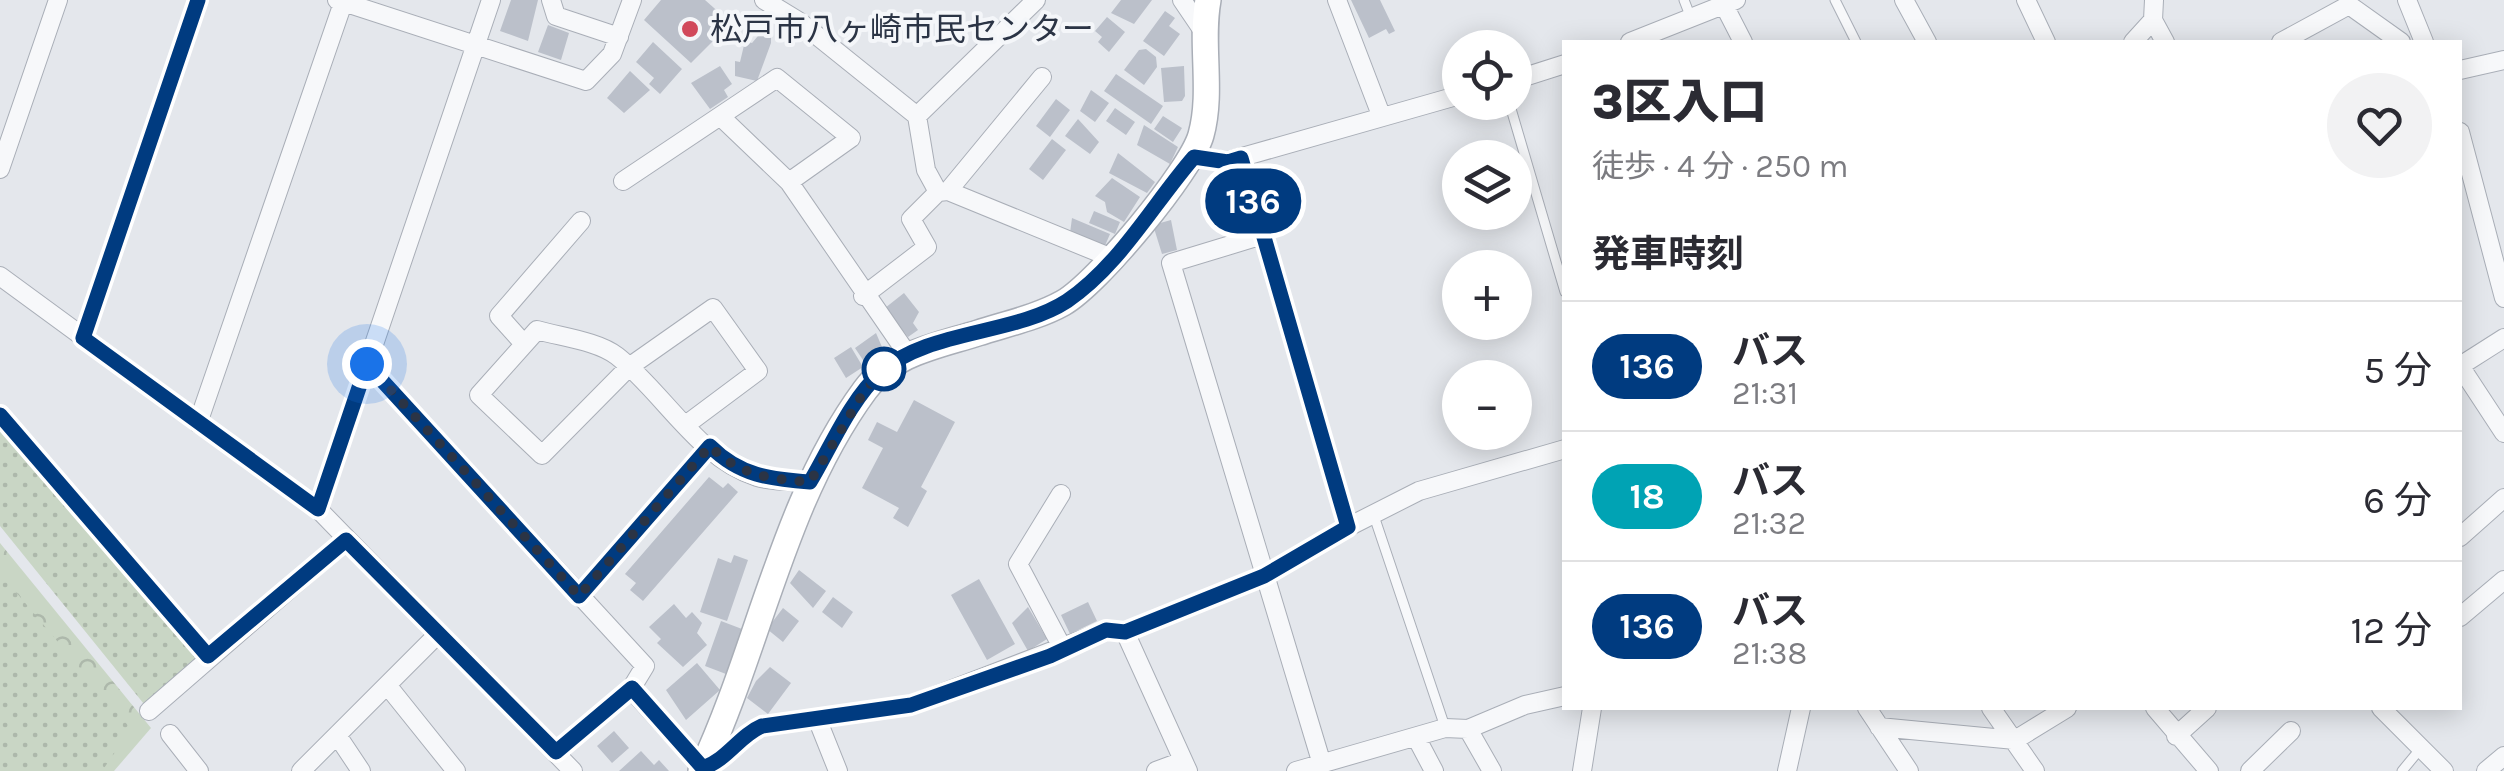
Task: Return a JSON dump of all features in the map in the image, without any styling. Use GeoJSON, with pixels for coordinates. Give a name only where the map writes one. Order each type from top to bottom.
{"type":"FeatureCollection","features":[{"type":"Feature","properties":{"kind":"street"},"geometry":{"type":"LineString","coordinates":[[0,169],[58,0]]}},
{"type":"Feature","properties":{"kind":"street"},"geometry":{"type":"LineString","coordinates":[[83,338],[198,0]]}},
{"type":"Feature","properties":{"kind":"street"},"geometry":{"type":"LineString","coordinates":[[318,509],[491,0]]}},
{"type":"Feature","properties":{"kind":"street"},"geometry":{"type":"LineString","coordinates":[[551,0],[556,16],[620,37]]}},
{"type":"Feature","properties":{"kind":"street"},"geometry":{"type":"LineString","coordinates":[[198,423],[341,1],[586,80],[612,54],[632,0]]}},
{"type":"Feature","properties":{"kind":"street"},"geometry":{"type":"LineString","coordinates":[[764,0],[800,22],[917,116],[926,170],[943,191],[1112,258]]}},
{"type":"Feature","properties":{"kind":"street"},"geometry":{"type":"LineString","coordinates":[[917,116],[1036,0]]}},
{"type":"Feature","properties":{"kind":"street"},"geometry":{"type":"LineString","coordinates":[[1182,0],[1203,31]]}},
{"type":"Feature","properties":{"kind":"street"},"geometry":{"type":"LineString","coordinates":[[702,770],[810,482],[865,390],[882,370],[908,355],[1064,302],[1112,258],[1194,157],[1203,131],[1203,31],[1208,0]]}},
{"type":"Feature","properties":{"kind":"street"},"geometry":{"type":"LineString","coordinates":[[1337,0],[1380,115]]}},
{"type":"Feature","properties":{"kind":"street"},"geometry":{"type":"LineString","coordinates":[[1904,0],[1925,40]]}},
{"type":"Feature","properties":{"kind":"street"},"geometry":{"type":"LineString","coordinates":[[2026,0],[2045,40]]}},
{"type":"Feature","properties":{"kind":"street"},"geometry":{"type":"LineString","coordinates":[[2154,0],[2153,20],[2164,40]]}},
{"type":"Feature","properties":{"kind":"street"},"geometry":{"type":"LineString","coordinates":[[2407,0],[2423,40]]}},
{"type":"Feature","properties":{"kind":"street"},"geometry":{"type":"LineString","coordinates":[[1633,40],[1687,9],[1730,2],[1742,40]]}},
{"type":"Feature","properties":{"kind":"street"},"geometry":{"type":"LineString","coordinates":[[2285,40],[2348,5],[2398,40]]}},
{"type":"Feature","properties":{"kind":"street"},"geometry":{"type":"LineString","coordinates":[[2135,40],[2153,20]]}},
{"type":"Feature","properties":{"kind":"street"},"geometry":{"type":"LineString","coordinates":[[2462,70],[2504,60]]}},
{"type":"Feature","properties":{"kind":"street"},"geometry":{"type":"LineString","coordinates":[[1532,75],[1562,65]]}},
{"type":"Feature","properties":{"kind":"street"},"geometry":{"type":"LineString","coordinates":[[863,296],[927,247],[911,219],[943,191],[1042,77]]}},
{"type":"Feature","properties":{"kind":"street"},"geometry":{"type":"LineString","coordinates":[[623,181],[777,78],[852,138],[789,182]]}},
{"type":"Feature","properties":{"kind":"street"},"geometry":{"type":"LineString","coordinates":[[1194,157],[1228,162],[1442,99]]}},
{"type":"Feature","properties":{"kind":"street"},"geometry":{"type":"LineString","coordinates":[[721,118],[789,182],[863,296],[908,355]]}},
{"type":"Feature","properties":{"kind":"street"},"geometry":{"type":"LineString","coordinates":[[2462,144],[2504,298]]}},
{"type":"Feature","properties":{"kind":"street"},"geometry":{"type":"LineString","coordinates":[[1241,158],[1348,527]]}},
{"type":"Feature","properties":{"kind":"street"},"geometry":{"type":"LineString","coordinates":[[524,344],[498,316],[581,221]]}},
{"type":"Feature","properties":{"kind":"street"},"geometry":{"type":"LineString","coordinates":[[1264,236],[1171,263],[1321,761]]}},
{"type":"Feature","properties":{"kind":"street"},"geometry":{"type":"LineString","coordinates":[[0,276],[318,509],[573,771]]}},
{"type":"Feature","properties":{"kind":"street"},"geometry":{"type":"LineString","coordinates":[[688,424],[758,371],[713,308],[628,367],[542,455],[479,395],[537,330],[614,353],[628,367],[688,424],[726,462],[758,478],[810,482]]}},
{"type":"Feature","properties":{"kind":"street"},"geometry":{"type":"LineString","coordinates":[[2462,365],[2504,338]]}},
{"type":"Feature","properties":{"kind":"street"},"geometry":{"type":"LineString","coordinates":[[367,364],[645,666],[632,688],[556,752]]}},
{"type":"Feature","properties":{"kind":"street"},"geometry":{"type":"LineString","coordinates":[[2462,369],[2504,433]]}},
{"type":"Feature","properties":{"kind":"street"},"geometry":{"type":"LineString","coordinates":[[0,415],[208,656]]}},
{"type":"Feature","properties":{"kind":"street"},"geometry":{"type":"LineString","coordinates":[[579,596],[710,446]]}},
{"type":"Feature","properties":{"kind":"street"},"geometry":{"type":"LineString","coordinates":[[702,770],[721,761],[750,731],[762,726],[911,705],[1106,630],[1125,632],[1264,576],[1419,491],[1562,450]]}},
{"type":"Feature","properties":{"kind":"street"},"geometry":{"type":"LineString","coordinates":[[1061,494],[1018,564],[1063,649]]}},
{"type":"Feature","properties":{"kind":"street"},"geometry":{"type":"LineString","coordinates":[[2462,531],[2504,498]]}},
{"type":"Feature","properties":{"kind":"street"},"geometry":{"type":"LineString","coordinates":[[149,711],[346,540]]}},
{"type":"Feature","properties":{"kind":"street"},"geometry":{"type":"LineString","coordinates":[[2462,615],[2504,580]]}},
{"type":"Feature","properties":{"kind":"street"},"geometry":{"type":"LineString","coordinates":[[1125,632],[1185,766],[1156,771]]}},
{"type":"Feature","properties":{"kind":"street"},"geometry":{"type":"LineString","coordinates":[[301,771],[438,634]]}},
{"type":"Feature","properties":{"kind":"street"},"geometry":{"type":"LineString","coordinates":[[387,685],[456,771]]}},
{"type":"Feature","properties":{"kind":"street"},"geometry":{"type":"LineString","coordinates":[[632,688],[702,770]]}},
{"type":"Feature","properties":{"kind":"street"},"geometry":{"type":"LineString","coordinates":[[1296,771],[1445,728],[1468,729],[1526,705],[1562,697]]}},
{"type":"Feature","properties":{"kind":"street"},"geometry":{"type":"LineString","coordinates":[[1582,771],[1592,710]]}},
{"type":"Feature","properties":{"kind":"street"},"geometry":{"type":"LineString","coordinates":[[1788,771],[1802,710]]}},
{"type":"Feature","properties":{"kind":"street"},"geometry":{"type":"LineString","coordinates":[[1868,710],[1909,771]]}},
{"type":"Feature","properties":{"kind":"street"},"geometry":{"type":"LineString","coordinates":[[1992,710],[2036,771]]}},
{"type":"Feature","properties":{"kind":"street"},"geometry":{"type":"LineString","coordinates":[[1879,727],[2015,740],[2064,710]]}},
{"type":"Feature","properties":{"kind":"street"},"geometry":{"type":"LineString","coordinates":[[2156,710],[2209,771]]}},
{"type":"Feature","properties":{"kind":"street"},"geometry":{"type":"LineString","coordinates":[[2176,736],[2205,710]]}},
{"type":"Feature","properties":{"kind":"street"},"geometry":{"type":"LineString","coordinates":[[2383,710],[2444,771]]}},
{"type":"Feature","properties":{"kind":"street"},"geometry":{"type":"LineString","coordinates":[[818,721],[838,771]]}},
{"type":"Feature","properties":{"kind":"street"},"geometry":{"type":"LineString","coordinates":[[1468,729],[1492,771]]}},
{"type":"Feature","properties":{"kind":"street"},"geometry":{"type":"LineString","coordinates":[[2250,771],[2291,730]]}},
{"type":"Feature","properties":{"kind":"street"},"geometry":{"type":"LineString","coordinates":[[170,734],[198,771]]}},
{"type":"Feature","properties":{"kind":"street"},"geometry":{"type":"LineString","coordinates":[[337,735],[361,771]]}},
{"type":"Feature","properties":{"kind":"street"},"geometry":{"type":"LineString","coordinates":[[1416,736],[1434,771]]}},
{"type":"Feature","properties":{"kind":"street"},"geometry":{"type":"LineString","coordinates":[[2486,771],[2504,756]]}},
{"type":"Feature","properties":{"kind":"lane"},"geometry":{"type":"LineString","coordinates":[[1836,0],[1855,40]]}},
{"type":"Feature","properties":{"kind":"lane"},"geometry":{"type":"LineString","coordinates":[[1514,120],[1562,282]]}},
{"type":"Feature","properties":{"kind":"lane"},"geometry":{"type":"LineString","coordinates":[[1374,516],[1445,728]]}},
{"type":"Feature","properties":{"kind":"lane"},"geometry":{"type":"LineString","coordinates":[[2402,771],[2421,748]]}},
{"type":"Feature","properties":{"kind":"green space"},"geometry":{"type":"Polygon","coordinates":[[[0,419],[206,655],[148,709],[0,526],[0,419]]]}},
{"type":"Feature","properties":{"kind":"green space"},"geometry":{"type":"Polygon","coordinates":[[[0,543],[151,728],[114,771],[0,771],[0,543]]]}},
{"type":"Feature","properties":{"kind":"green space"},"geometry":{"type":"Polygon","coordinates":[[[0,573],[131,729],[102,771],[0,771],[0,573]]]}},
{"type":"Feature","properties":{"kind":"building"},"geometry":{"type":"Polygon","coordinates":[[[511,0],[538,0],[528,41],[500,31],[511,0]]]}},
{"type":"Feature","properties":{"kind":"building","name":"松戸市八ヶ崎市民センター"},"geometry":{"type":"Polygon","coordinates":[[[661,0],[705,0],[731,23],[691,63],[644,20],[661,0]]]}},
{"type":"Feature","properties":{"kind":"building"},"geometry":{"type":"Polygon","coordinates":[[[1121,0],[1152,0],[1134,24],[1111,13],[1121,0]]]}},
{"type":"Feature","properties":{"kind":"building"},"geometry":{"type":"Polygon","coordinates":[[[1351,0],[1380,0],[1395,31],[1389,34],[1386,29],[1369,38],[1351,0]]]}},
{"type":"Feature","properties":{"kind":"building"},"geometry":{"type":"Polygon","coordinates":[[[1165,11],[1175,18],[1169,26],[1180,34],[1164,56],[1143,41],[1165,11]]]}},
{"type":"Feature","properties":{"kind":"building"},"geometry":{"type":"Polygon","coordinates":[[[1107,17],[1125,32],[1109,52],[1098,42],[1102,37],[1095,31],[1107,17]]]}},
{"type":"Feature","properties":{"kind":"building"},"geometry":{"type":"Polygon","coordinates":[[[548,25],[569,33],[561,60],[538,52],[548,25]]]}},
{"type":"Feature","properties":{"kind":"building"},"geometry":{"type":"Polygon","coordinates":[[[763,30],[771,32],[771,43],[757,81],[735,76],[735,61],[740,62],[745,41],[752,43],[763,30]]]}},
{"type":"Feature","properties":{"kind":"building"},"geometry":{"type":"Polygon","coordinates":[[[653,42],[682,69],[660,94],[649,84],[654,78],[636,62],[653,42]]]}},
{"type":"Feature","properties":{"kind":"building"},"geometry":{"type":"Polygon","coordinates":[[[1146,49],[1156,57],[1157,67],[1144,85],[1124,70],[1139,50],[1146,49]]]}},
{"type":"Feature","properties":{"kind":"building"},"geometry":{"type":"Polygon","coordinates":[[[720,66],[732,84],[724,90],[728,97],[710,109],[691,83],[720,66]]]}},
{"type":"Feature","properties":{"kind":"building"},"geometry":{"type":"Polygon","coordinates":[[[1184,66],[1185,96],[1182,101],[1164,102],[1161,68],[1184,66]]]}},
{"type":"Feature","properties":{"kind":"building"},"geometry":{"type":"Polygon","coordinates":[[[630,71],[650,90],[624,113],[607,98],[630,71]]]}},
{"type":"Feature","properties":{"kind":"building"},"geometry":{"type":"Polygon","coordinates":[[[1116,74],[1163,106],[1151,124],[1104,91],[1116,74]]]}},
{"type":"Feature","properties":{"kind":"building"},"geometry":{"type":"Polygon","coordinates":[[[1091,90],[1109,103],[1095,122],[1080,111],[1091,90]]]}},
{"type":"Feature","properties":{"kind":"building"},"geometry":{"type":"Polygon","coordinates":[[[1056,99],[1070,110],[1050,137],[1036,126],[1056,99]]]}},
{"type":"Feature","properties":{"kind":"building"},"geometry":{"type":"Polygon","coordinates":[[[1115,108],[1135,122],[1126,135],[1106,121],[1115,108]]]}},
{"type":"Feature","properties":{"kind":"building"},"geometry":{"type":"Polygon","coordinates":[[[1163,116],[1182,128],[1173,142],[1154,129],[1163,116]]]}},
{"type":"Feature","properties":{"kind":"building"},"geometry":{"type":"Polygon","coordinates":[[[1078,119],[1099,142],[1090,154],[1065,136],[1078,119]]]}},
{"type":"Feature","properties":{"kind":"building"},"geometry":{"type":"Polygon","coordinates":[[[1144,125],[1178,147],[1170,164],[1137,145],[1144,125]]]}},
{"type":"Feature","properties":{"kind":"building"},"geometry":{"type":"Polygon","coordinates":[[[1052,139],[1066,150],[1043,180],[1029,169],[1052,139]]]}},
{"type":"Feature","properties":{"kind":"building"},"geometry":{"type":"Polygon","coordinates":[[[1118,153],[1155,182],[1147,193],[1109,173],[1118,153]]]}},
{"type":"Feature","properties":{"kind":"building"},"geometry":{"type":"Polygon","coordinates":[[[1112,178],[1140,197],[1124,222],[1107,212],[1105,202],[1095,196],[1112,178]]]}},
{"type":"Feature","properties":{"kind":"building"},"geometry":{"type":"Polygon","coordinates":[[[1094,211],[1120,222],[1115,234],[1089,223],[1094,211]]]}},
{"type":"Feature","properties":{"kind":"building"},"geometry":{"type":"Polygon","coordinates":[[[1072,218],[1110,234],[1104,248],[1070,233],[1072,218]]]}},
{"type":"Feature","properties":{"kind":"building"},"geometry":{"type":"Polygon","coordinates":[[[1171,220],[1177,250],[1162,254],[1153,225],[1171,220]]]}},
{"type":"Feature","properties":{"kind":"building"},"geometry":{"type":"Polygon","coordinates":[[[904,293],[919,312],[913,323],[918,330],[908,337],[885,308],[904,293]]]}},
{"type":"Feature","properties":{"kind":"building"},"geometry":{"type":"Polygon","coordinates":[[[876,333],[885,354],[867,366],[855,348],[876,333]]]}},
{"type":"Feature","properties":{"kind":"building"},"geometry":{"type":"Polygon","coordinates":[[[851,347],[863,367],[846,378],[834,358],[851,347]]]}},
{"type":"Feature","properties":{"kind":"building"},"geometry":{"type":"Polygon","coordinates":[[[914,400],[955,422],[921,487],[927,491],[908,527],[893,518],[899,508],[862,488],[883,448],[868,440],[877,422],[897,432],[914,400]]]}},
{"type":"Feature","properties":{"kind":"building"},"geometry":{"type":"Polygon","coordinates":[[[709,477],[723,488],[728,483],[738,492],[643,601],[630,590],[636,583],[625,574],[709,477]]]}},
{"type":"Feature","properties":{"kind":"building"},"geometry":{"type":"Polygon","coordinates":[[[734,555],[748,560],[727,621],[700,612],[718,558],[731,563],[734,555]]]}},
{"type":"Feature","properties":{"kind":"building"},"geometry":{"type":"Polygon","coordinates":[[[799,570],[826,591],[813,608],[790,583],[799,570]]]}},
{"type":"Feature","properties":{"kind":"building"},"geometry":{"type":"Polygon","coordinates":[[[979,579],[1015,644],[987,660],[951,595],[979,579]]]}},
{"type":"Feature","properties":{"kind":"building"},"geometry":{"type":"Polygon","coordinates":[[[833,597],[853,612],[842,628],[822,612],[833,597]]]}},
{"type":"Feature","properties":{"kind":"building"},"geometry":{"type":"Polygon","coordinates":[[[1088,602],[1097,621],[1070,634],[1061,615],[1088,602]]]}},
{"type":"Feature","properties":{"kind":"building"},"geometry":{"type":"Polygon","coordinates":[[[674,604],[686,618],[692,612],[702,623],[697,633],[707,645],[683,667],[657,643],[661,639],[649,627],[674,604]]]}},
{"type":"Feature","properties":{"kind":"building"},"geometry":{"type":"Polygon","coordinates":[[[1028,607],[1047,639],[1028,651],[1012,623],[1028,607]]]}},
{"type":"Feature","properties":{"kind":"building"},"geometry":{"type":"Polygon","coordinates":[[[783,608],[799,621],[783,642],[767,629],[783,608]]]}},
{"type":"Feature","properties":{"kind":"building"},"geometry":{"type":"Polygon","coordinates":[[[721,621],[742,629],[726,674],[705,666],[721,621]]]}},
{"type":"Feature","properties":{"kind":"building"},"geometry":{"type":"Polygon","coordinates":[[[697,663],[720,690],[686,720],[666,690],[697,663]]]}},
{"type":"Feature","properties":{"kind":"building"},"geometry":{"type":"Polygon","coordinates":[[[770,667],[791,683],[768,714],[747,698],[770,667]]]}},
{"type":"Feature","properties":{"kind":"building"},"geometry":{"type":"Polygon","coordinates":[[[614,731],[629,748],[612,763],[597,746],[614,731]]]}},
{"type":"Feature","properties":{"kind":"building"},"geometry":{"type":"Polygon","coordinates":[[[641,751],[654,765],[659,760],[669,771],[619,771],[641,751]]]}},
{"type":"Feature","properties":{"kind":"bus line","name":"136"},"geometry":{"type":"LineString","coordinates":[[0,415],[208,656],[346,540],[556,752],[632,688],[703,768],[721,761],[750,731],[762,726],[911,705],[1050,656],[1106,630],[1125,632],[1264,576],[1348,527],[1241,158],[1228,162],[1194,157],[1124,246],[1064,302],[908,355],[882,370],[865,390],[810,482],[758,478],[726,462],[710,446],[579,596],[367,364],[318,509],[83,338],[198,0]]}},
{"type":"Feature","properties":{"kind":"place","name":"松戸市八ヶ崎市民センター"},"geometry":{"type":"Point","coordinates":[690,29]}},
{"type":"Feature","properties":{"kind":"route"},"geometry":{"type":"LineString","coordinates":[[367,364],[579,596],[710,446],[726,462],[758,478],[810,482],[865,390],[884,369]]}}]}
